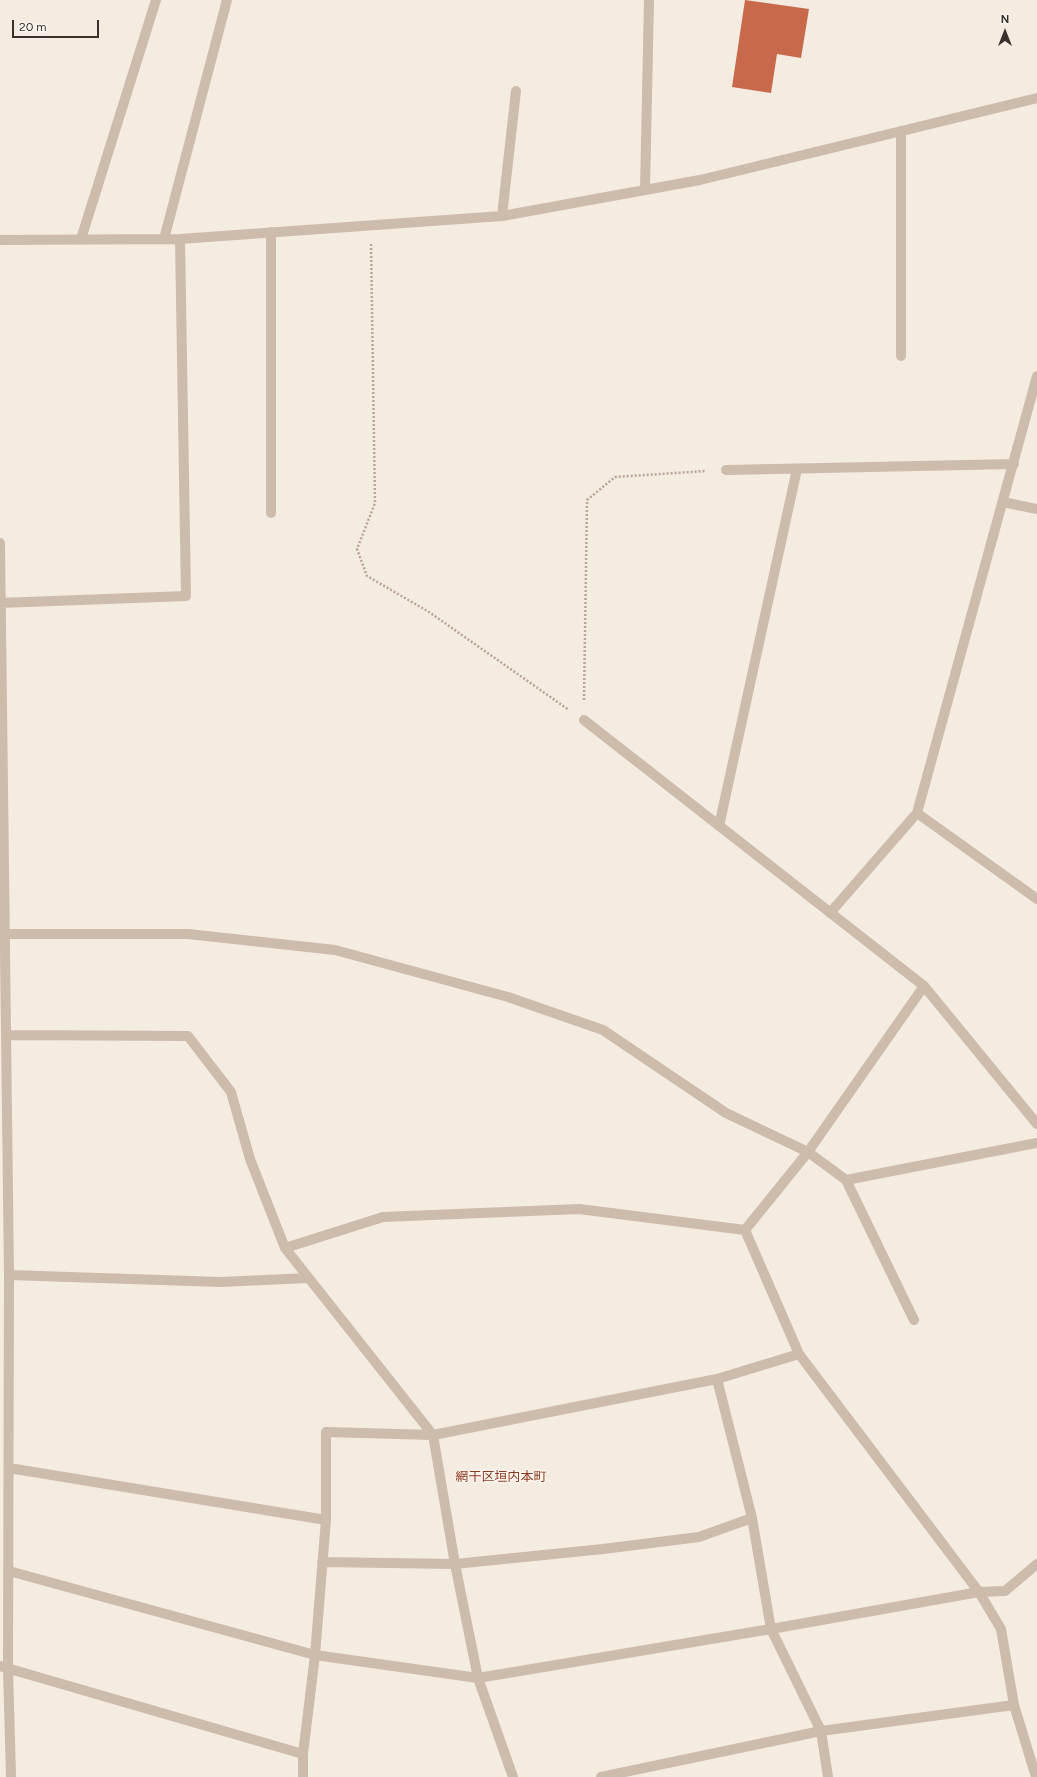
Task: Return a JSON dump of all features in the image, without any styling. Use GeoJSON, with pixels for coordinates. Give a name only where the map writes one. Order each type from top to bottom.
{"type":"FeatureCollection","features":[{"type":"Feature","properties":{"kind":"street"},"geometry":{"type":"LineString","coordinates":[[81,239],[156,0]]}},
{"type":"Feature","properties":{"kind":"street"},"geometry":{"type":"LineString","coordinates":[[164,239],[227,0]]}},
{"type":"Feature","properties":{"kind":"street"},"geometry":{"type":"LineString","coordinates":[[645,190],[649,0]]}},
{"type":"Feature","properties":{"kind":"street"},"geometry":{"type":"LineString","coordinates":[[502,216],[516,91]]}},
{"type":"Feature","properties":{"kind":"street"},"geometry":{"type":"LineString","coordinates":[[0,240],[180,239],[502,216],[700,180],[1037,98]]}},
{"type":"Feature","properties":{"kind":"street"},"geometry":{"type":"LineString","coordinates":[[901,131],[901,356]]}},
{"type":"Feature","properties":{"kind":"street"},"geometry":{"type":"LineString","coordinates":[[271,232],[271,513]]}},
{"type":"Feature","properties":{"kind":"street"},"geometry":{"type":"LineString","coordinates":[[0,603],[186,596],[180,239]]}},
{"type":"Feature","properties":{"kind":"street"},"geometry":{"type":"LineString","coordinates":[[830,913],[917,813],[1037,376]]}},
{"type":"Feature","properties":{"kind":"street"},"geometry":{"type":"LineString","coordinates":[[726,470],[1014,464]]}},
{"type":"Feature","properties":{"kind":"street"},"geometry":{"type":"LineString","coordinates":[[719,826],[797,469]]}},
{"type":"Feature","properties":{"kind":"street"},"geometry":{"type":"LineString","coordinates":[[1003,502],[1037,509]]}},
{"type":"Feature","properties":{"kind":"street"},"geometry":{"type":"LineString","coordinates":[[0,543],[6,1035],[3,1059],[9,1276],[9,1571],[4,1667],[10,1777]]}},
{"type":"Feature","properties":{"kind":"street"},"geometry":{"type":"LineString","coordinates":[[584,720],[924,986],[1037,1124]]}},
{"type":"Feature","properties":{"kind":"street"},"geometry":{"type":"LineString","coordinates":[[917,813],[1037,899]]}},
{"type":"Feature","properties":{"kind":"street"},"geometry":{"type":"LineString","coordinates":[[5,934],[188,934],[335,950],[508,997],[604,1030],[726,1113],[808,1152],[846,1180],[914,1320]]}},
{"type":"Feature","properties":{"kind":"street"},"geometry":{"type":"LineString","coordinates":[[745,1230],[808,1152],[924,986]]}},
{"type":"Feature","properties":{"kind":"street"},"geometry":{"type":"LineString","coordinates":[[6,1035],[188,1036],[231,1092],[250,1159],[285,1248],[433,1435],[455,1564],[478,1678],[513,1777]]}},
{"type":"Feature","properties":{"kind":"street"},"geometry":{"type":"LineString","coordinates":[[846,1180],[1037,1143]]}},
{"type":"Feature","properties":{"kind":"street"},"geometry":{"type":"LineString","coordinates":[[285,1248],[383,1217],[579,1209],[745,1230]]}},
{"type":"Feature","properties":{"kind":"street"},"geometry":{"type":"LineString","coordinates":[[745,1230],[799,1354],[979,1592],[1001,1629],[1014,1705],[1036,1777]]}},
{"type":"Feature","properties":{"kind":"street"},"geometry":{"type":"LineString","coordinates":[[9,1276],[221,1282],[308,1278]]}},
{"type":"Feature","properties":{"kind":"street"},"geometry":{"type":"LineString","coordinates":[[303,1777],[303,1754],[315,1655],[326,1520],[326,1432],[433,1435],[717,1380],[799,1354]]}},
{"type":"Feature","properties":{"kind":"street"},"geometry":{"type":"LineString","coordinates":[[717,1380],[752,1518],[772,1629],[820,1731],[828,1777]]}},
{"type":"Feature","properties":{"kind":"street"},"geometry":{"type":"LineString","coordinates":[[9,1468],[326,1520]]}},
{"type":"Feature","properties":{"kind":"street"},"geometry":{"type":"LineString","coordinates":[[322,1562],[455,1564],[603,1549],[699,1537],[752,1518]]}},
{"type":"Feature","properties":{"kind":"street"},"geometry":{"type":"LineString","coordinates":[[9,1571],[315,1655],[478,1678],[772,1629],[979,1592],[1005,1591],[1037,1564]]}},
{"type":"Feature","properties":{"kind":"street"},"geometry":{"type":"LineString","coordinates":[[4,1667],[303,1754]]}},
{"type":"Feature","properties":{"kind":"street"},"geometry":{"type":"LineString","coordinates":[[601,1777],[820,1731],[1014,1705]]}},
{"type":"Feature","properties":{"kind":"path"},"geometry":{"type":"LineString","coordinates":[[371,225],[375,503],[357,549],[367,576],[430,612],[584,720]]}},
{"type":"Feature","properties":{"kind":"path"},"geometry":{"type":"LineString","coordinates":[[584,720],[588,500],[615,477],[726,470]]}},
{"type":"Feature","properties":{"kind":"building"},"geometry":{"type":"Polygon","coordinates":[[[745,0],[809,9],[801,58],[777,54],[771,93],[732,87],[745,0]]]}},
{"type":"Feature","properties":{"kind":"district","name":"網干区垣内本町"},"geometry":{"type":"Point","coordinates":[501,1477]}}]}
